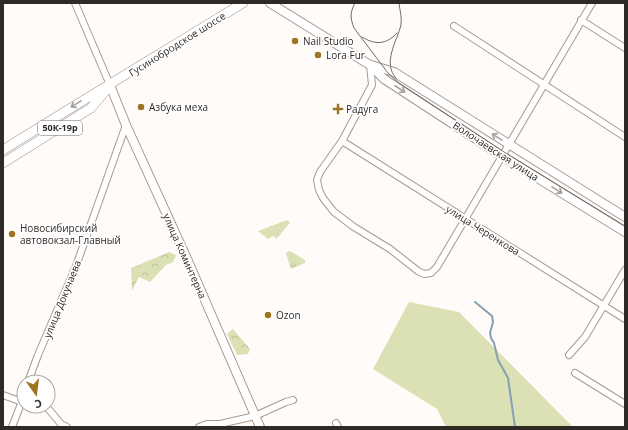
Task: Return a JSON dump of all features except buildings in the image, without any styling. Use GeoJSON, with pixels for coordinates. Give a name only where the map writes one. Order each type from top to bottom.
{"type":"FeatureCollection","features":[{"type":"Feature","properties":{"kind":"main road","name":"Гусинобродское шоссе"},"geometry":{"type":"LineString","coordinates":[[3,150],[84,99],[110,85],[244,3]]}},
{"type":"Feature","properties":{"kind":"main road","name":"Волочаевская улица"},"geometry":{"type":"LineString","coordinates":[[270,3],[370,65],[384,79],[502,156],[625,232]]}},
{"type":"Feature","properties":{"kind":"main road","name":"Волочаевская улица"},"geometry":{"type":"LineString","coordinates":[[370,65],[394,72],[625,217]]}},
{"type":"Feature","properties":{"kind":"main road","name":"Гусинобродское шоссе"},"geometry":{"type":"LineString","coordinates":[[3,163],[91,108],[110,85]]}},
{"type":"Feature","properties":{"kind":"main road","name":"улица Коминтерна"},"geometry":{"type":"LineString","coordinates":[[110,85],[260,427]]}},
{"type":"Feature","properties":{"kind":"street"},"geometry":{"type":"LineString","coordinates":[[75,3],[110,85]]}},
{"type":"Feature","properties":{"kind":"street"},"geometry":{"type":"LineString","coordinates":[[370,65],[372,85],[342,141],[320,172],[317,180],[318,190],[322,198],[334,212],[354,227],[390,249],[418,272],[424,274],[431,273],[437,267],[466,219],[592,3]]}},
{"type":"Feature","properties":{"kind":"street"},"geometry":{"type":"LineString","coordinates":[[581,20],[625,48]]}},
{"type":"Feature","properties":{"kind":"street"},"geometry":{"type":"LineString","coordinates":[[454,26],[625,137]]}},
{"type":"Feature","properties":{"kind":"street","name":"улица Докучаева"},"geometry":{"type":"LineString","coordinates":[[32,374],[76,266],[126,124]]}},
{"type":"Feature","properties":{"kind":"street","name":"улица Черенкова"},"geometry":{"type":"LineString","coordinates":[[342,141],[625,319]]}},
{"type":"Feature","properties":{"kind":"street"},"geometry":{"type":"LineString","coordinates":[[569,355],[585,337],[625,270]]}},
{"type":"Feature","properties":{"kind":"street"},"geometry":{"type":"LineString","coordinates":[[575,373],[625,404]]}},
{"type":"Feature","properties":{"kind":"street"},"geometry":{"type":"LineString","coordinates":[[3,395],[16,398]]}},
{"type":"Feature","properties":{"kind":"street"},"geometry":{"type":"LineString","coordinates":[[199,427],[207,424],[220,424],[255,416],[294,400]]}},
{"type":"Feature","properties":{"kind":"street"},"geometry":{"type":"LineString","coordinates":[[12,427],[17,414]]}},
{"type":"Feature","properties":{"kind":"street"},"geometry":{"type":"LineString","coordinates":[[53,414],[61,424],[67,427]]}},
{"type":"Feature","properties":{"kind":"green space"},"geometry":{"type":"Polygon","coordinates":[[[287,220],[290,223],[276,239],[273,236],[268,239],[258,231],[287,220]]]}},
{"type":"Feature","properties":{"kind":"green space"},"geometry":{"type":"Polygon","coordinates":[[[290,251],[305,260],[305,263],[291,269],[286,254],[290,251]]]}},
{"type":"Feature","properties":{"kind":"green space"},"geometry":{"type":"Polygon","coordinates":[[[169,252],[176,255],[173,262],[166,265],[150,282],[139,277],[132,291],[131,268],[169,252]]]}},
{"type":"Feature","properties":{"kind":"green space"},"geometry":{"type":"Polygon","coordinates":[[[409,302],[459,312],[573,427],[446,427],[437,409],[373,369],[409,302]]]}},
{"type":"Feature","properties":{"kind":"green space"},"geometry":{"type":"Polygon","coordinates":[[[233,329],[250,349],[248,354],[237,355],[227,334],[233,329]]]}},
{"type":"Feature","properties":{"kind":"waterway"},"geometry":{"type":"LineString","coordinates":[[475,302],[492,316],[493,322],[490,333],[491,338],[494,343],[498,360],[508,378],[515,427]]}},
{"type":"Feature","properties":{"kind":"tram line"},"geometry":{"type":"LineString","coordinates":[[355,3],[351,15],[354,28],[388,73],[399,83],[504,152],[625,226]]}},
{"type":"Feature","properties":{"kind":"tram line"},"geometry":{"type":"LineString","coordinates":[[396,78],[390,66],[390,59],[401,25],[399,3]]}},
{"type":"Feature","properties":{"kind":"tram line"},"geometry":{"type":"LineString","coordinates":[[362,37],[371,41],[385,42],[397,33]]}},
{"type":"Feature","properties":{"kind":"place","name":"Nail Studio"},"geometry":{"type":"Point","coordinates":[295,41]}},
{"type":"Feature","properties":{"kind":"place","name":"Lora Fur"},"geometry":{"type":"Point","coordinates":[318,55]}},
{"type":"Feature","properties":{"kind":"place","name":"Азбука меха"},"geometry":{"type":"Point","coordinates":[141,107]}},
{"type":"Feature","properties":{"kind":"place","name":"Радуга"},"geometry":{"type":"Point","coordinates":[338,109]}},
{"type":"Feature","properties":{"kind":"place","name":"Новосибирский автовокзал-Главный"},"geometry":{"type":"Point","coordinates":[12,234]}},
{"type":"Feature","properties":{"kind":"place","name":"Ozon"},"geometry":{"type":"Point","coordinates":[268,315]}}]}
